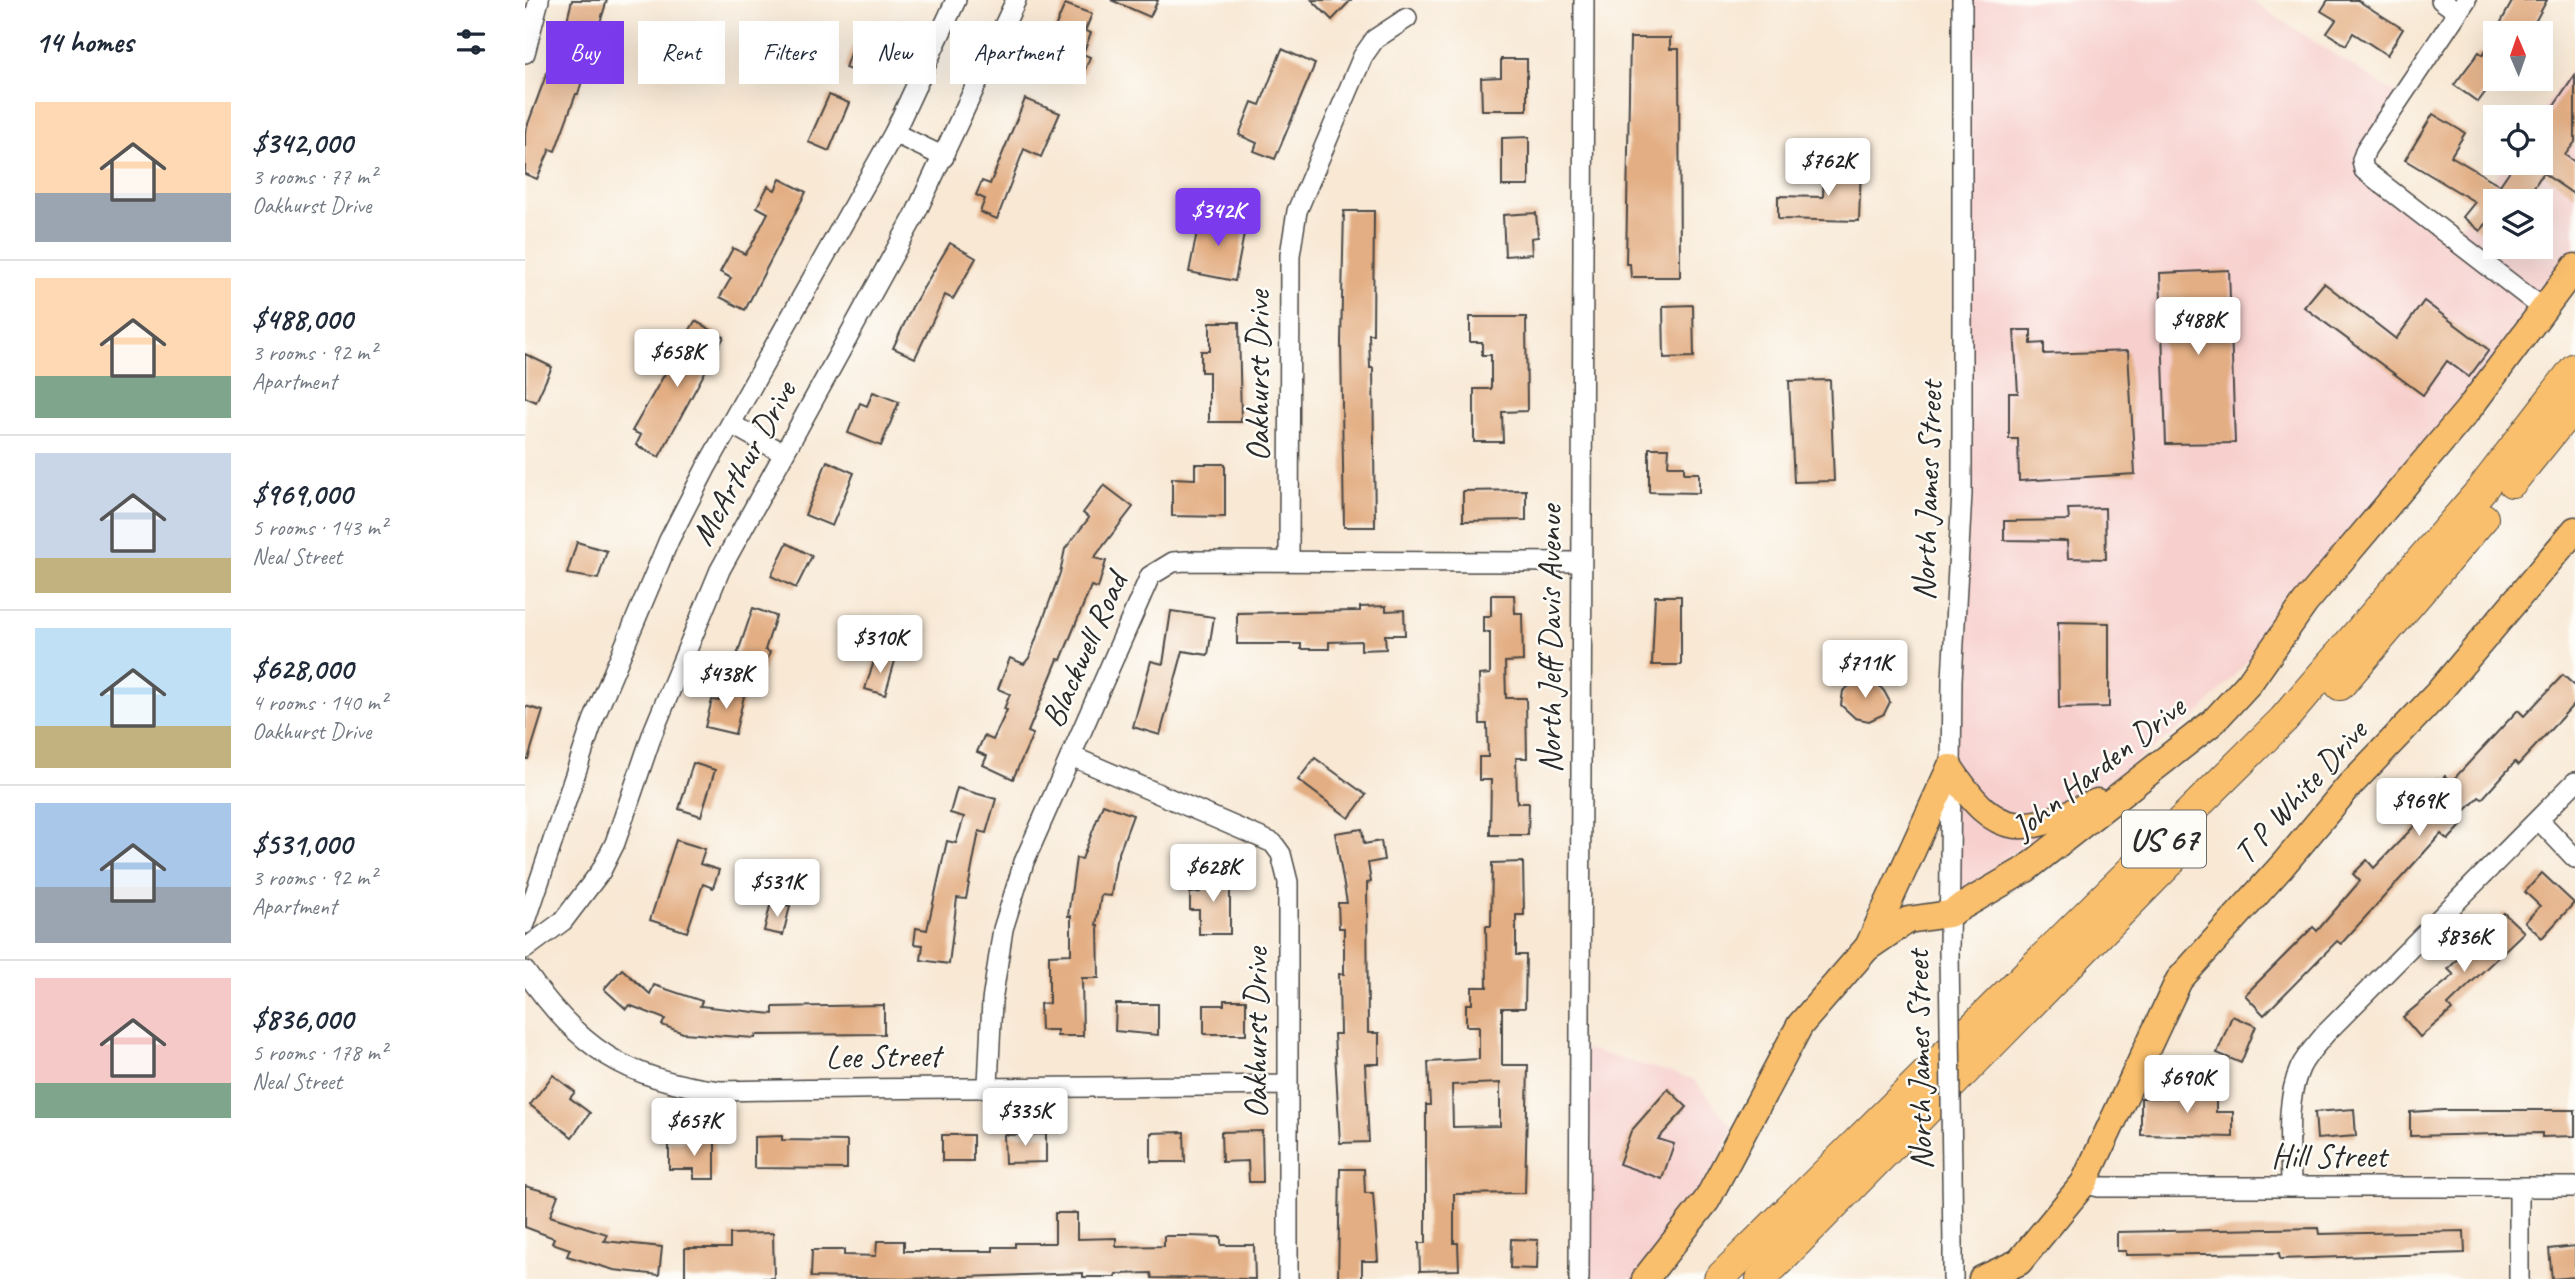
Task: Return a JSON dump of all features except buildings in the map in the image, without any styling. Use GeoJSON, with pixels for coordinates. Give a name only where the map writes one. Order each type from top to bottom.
{"type":"FeatureCollection","features":[{"type":"Feature","properties":{"kind":"highway","name":"US 67"},"geometry":{"type":"LineString","coordinates":[[1719,1279],[2283,720],[2482,489],[2575,368]]}},
{"type":"Feature","properties":{"kind":"highway","name":"US 67"},"geometry":{"type":"LineString","coordinates":[[1761,1279],[2207,826],[2351,673],[2437,575],[2575,404]]}},
{"type":"Feature","properties":{"kind":"main road","name":"John Harden Drive"},"geometry":{"type":"LineString","coordinates":[[1645,1279],[1707,1200],[1800,1025],[1867,948],[1908,920],[1949,914],[2041,858],[2118,793],[2213,722],[2249,683],[2305,603],[2461,418],[2575,267]]}},
{"type":"Feature","properties":{"kind":"main road","name":"T P White Drive"},"geometry":{"type":"LineString","coordinates":[[1982,1279],[2015,1271],[2084,1182],[2179,980],[2283,866],[2349,786],[2437,694],[2575,530]]}},
{"type":"Feature","properties":{"kind":"main road"},"geometry":{"type":"LineString","coordinates":[[1950,768],[1971,800],[1990,817],[2009,825],[2024,826],[2052,821],[2118,793]]}},
{"type":"Feature","properties":{"kind":"main road"},"geometry":{"type":"LineString","coordinates":[[1867,948],[1950,768]]}},
{"type":"Feature","properties":{"kind":"street"},"geometry":{"type":"LineString","coordinates":[[525,53],[539,0]]}},
{"type":"Feature","properties":{"kind":"street","name":"McArthur Drive"},"geometry":{"type":"LineString","coordinates":[[525,924],[593,720],[620,650],[669,540],[894,133],[956,0]]}},
{"type":"Feature","properties":{"kind":"street","name":"McArthur Drive"},"geometry":{"type":"LineString","coordinates":[[525,949],[562,921],[601,871],[615,843],[653,732],[704,604],[783,453],[915,217],[1016,0]]}},
{"type":"Feature","properties":{"kind":"street","name":"North Jeff Davis Avenue"},"geometry":{"type":"LineString","coordinates":[[1579,1279],[1584,0]]}},
{"type":"Feature","properties":{"kind":"street","name":"North James Street"},"geometry":{"type":"LineString","coordinates":[[1953,1279],[1950,768],[1954,605],[1962,493],[1962,0]]}},
{"type":"Feature","properties":{"kind":"street"},"geometry":{"type":"LineString","coordinates":[[2441,0],[2462,6],[2366,149],[2362,160],[2364,170],[2545,310]]}},
{"type":"Feature","properties":{"kind":"street","name":"Oakhurst Drive"},"geometry":{"type":"LineString","coordinates":[[1289,560],[1289,316],[1290,254],[1294,223],[1363,56],[1374,39],[1407,18]]}},
{"type":"Feature","properties":{"kind":"street"},"geometry":{"type":"LineString","coordinates":[[894,133],[944,157]]}},
{"type":"Feature","properties":{"kind":"street"},"geometry":{"type":"LineString","coordinates":[[731,424],[783,453]]}},
{"type":"Feature","properties":{"kind":"street","name":"Blackwell Road"},"geometry":{"type":"LineString","coordinates":[[988,1085],[992,1001],[1003,929],[1024,862],[1150,576],[1173,562],[1186,561],[1581,562]]}},
{"type":"Feature","properties":{"kind":"street","name":"Oakhurst Drive"},"geometry":{"type":"LineString","coordinates":[[1071,756],[1273,844],[1281,854],[1288,882],[1288,1279]]}},
{"type":"Feature","properties":{"kind":"street"},"geometry":{"type":"LineString","coordinates":[[2291,1187],[2291,1100],[2300,1067],[2307,1057],[2326,1033],[2575,782]]}},
{"type":"Feature","properties":{"kind":"street"},"geometry":{"type":"LineString","coordinates":[[2539,820],[2575,858]]}},
{"type":"Feature","properties":{"kind":"street","name":"Lee Street"},"geometry":{"type":"LineString","coordinates":[[525,971],[568,1027],[606,1055],[647,1077],[683,1087],[720,1091],[988,1085],[1098,1088],[1287,1085]]}},
{"type":"Feature","properties":{"kind":"street","name":"Hill Street"},"geometry":{"type":"LineString","coordinates":[[2084,1182],[2099,1187],[2575,1187]]}},
{"type":"Feature","properties":{"kind":"street"},"geometry":{"type":"LineString","coordinates":[[2519,1187],[2519,1279]]}},
{"type":"Feature","properties":{"kind":"shaded area"},"geometry":{"type":"Polygon","coordinates":[[[1962,0],[2250,0],[2401,97],[2362,160],[2452,239],[2483,195],[2483,259],[2553,259],[2553,189],[2488,189],[2497,175],[2553,175],[2553,105],[2546,105],[2575,63],[2575,267],[2367,531],[2199,714],[2099,789],[2057,827],[2013,853],[1949,914],[1962,0]]]}},
{"type":"Feature","properties":{"kind":"shaded area"},"geometry":{"type":"Polygon","coordinates":[[[1582,1048],[1693,1079],[1733,1128],[1702,1196],[1639,1279],[1582,1279],[1582,1048]]]}}]}
